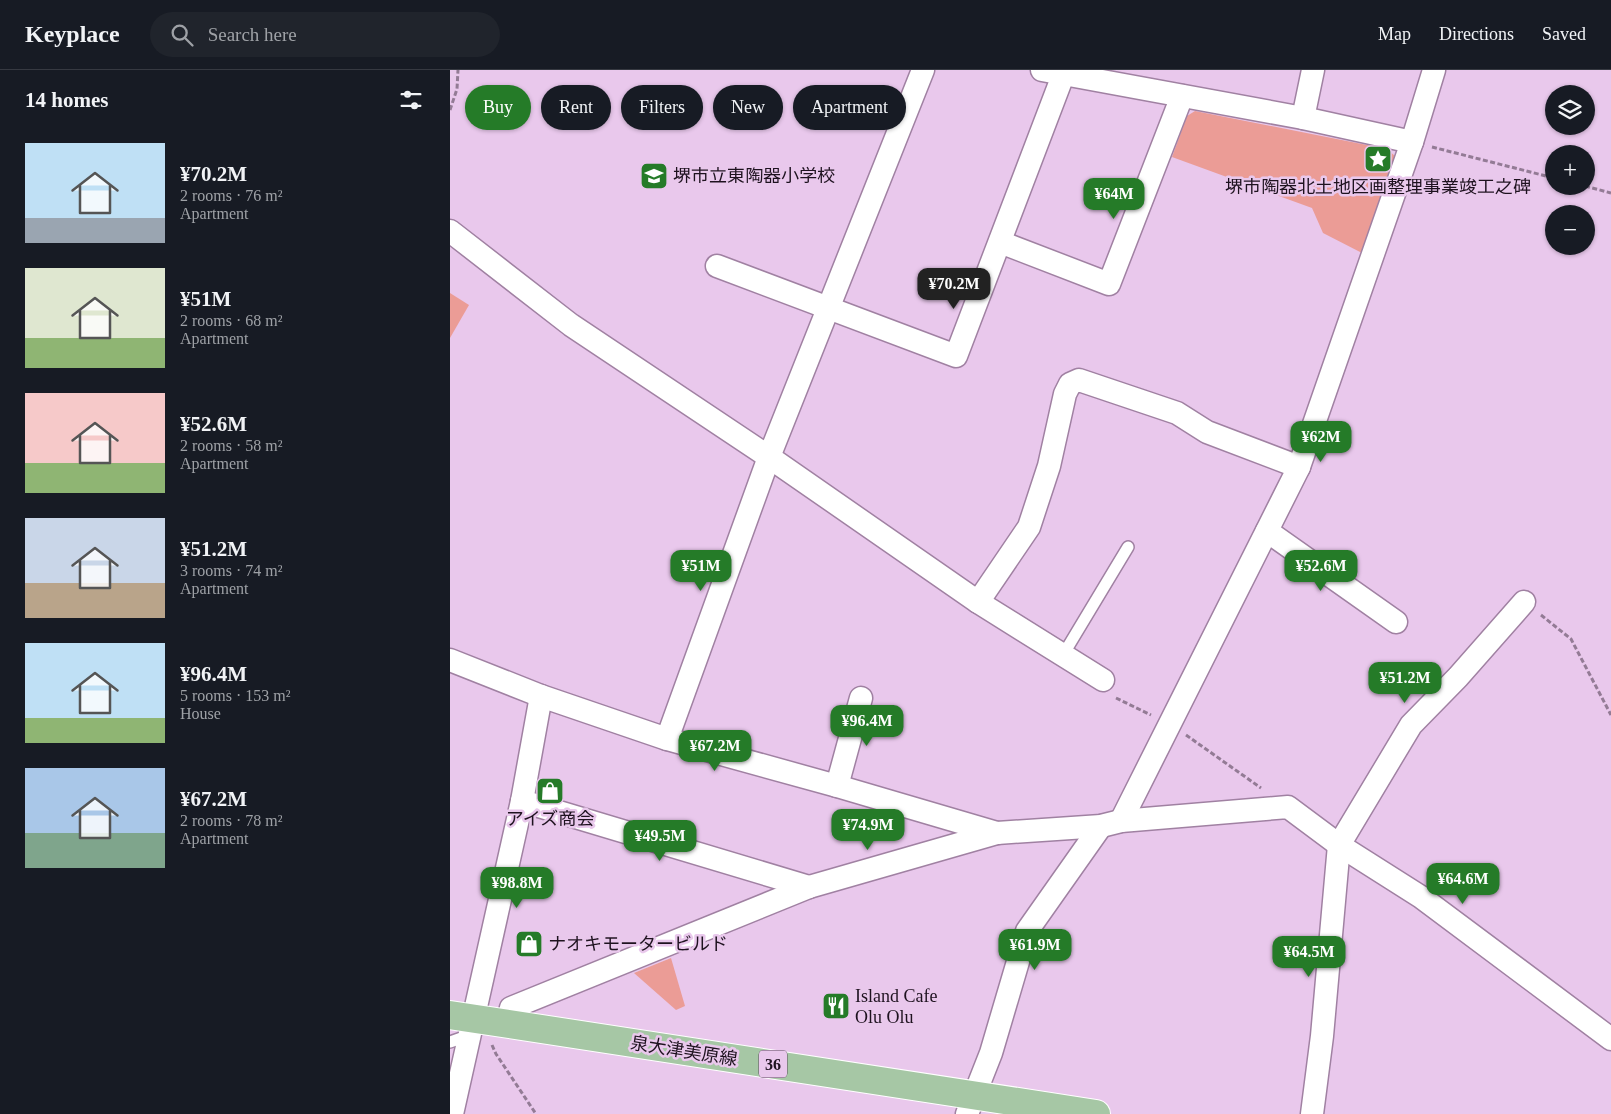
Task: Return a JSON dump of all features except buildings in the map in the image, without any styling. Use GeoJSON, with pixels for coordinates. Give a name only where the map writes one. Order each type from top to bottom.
{"type":"FeatureCollection","features":[{"type":"Feature","properties":{"kind":"main road","name":"泉大津美原線"},"geometry":{"type":"LineString","coordinates":[[461,1028],[971,1105],[1096,1114]]}},
{"type":"Feature","properties":{"kind":"street"},"geometry":{"type":"LineString","coordinates":[[667,739],[769,457],[923,70]]}},
{"type":"Feature","properties":{"kind":"street"},"geometry":{"type":"LineString","coordinates":[[1042,70],[1065,72],[1303,118],[1412,142]]}},
{"type":"Feature","properties":{"kind":"street"},"geometry":{"type":"LineString","coordinates":[[1303,118],[1314,70]]}},
{"type":"Feature","properties":{"kind":"street"},"geometry":{"type":"LineString","coordinates":[[971,1105],[991,1052],[1027,931],[1111,823],[1170,724],[1299,467],[1412,142],[1434,70]]}},
{"type":"Feature","properties":{"kind":"street"},"geometry":{"type":"LineString","coordinates":[[717,266],[956,356],[1065,72]]}},
{"type":"Feature","properties":{"kind":"street"},"geometry":{"type":"LineString","coordinates":[[1000,242],[1109,284],[1182,96]]}},
{"type":"Feature","properties":{"kind":"street"},"geometry":{"type":"LineString","coordinates":[[450,231],[571,324],[769,457],[978,602],[1102,680]]}},
{"type":"Feature","properties":{"kind":"street"},"geometry":{"type":"LineString","coordinates":[[978,602],[1029,527],[1049,466],[1064,394],[1070,384],[1079,380],[1177,413],[1207,432],[1299,467]]}},
{"type":"Feature","properties":{"kind":"street"},"geometry":{"type":"LineString","coordinates":[[1267,532],[1396,622]]}},
{"type":"Feature","properties":{"kind":"street"},"geometry":{"type":"LineString","coordinates":[[1312,1114],[1322,1036],[1339,845],[1411,724],[1458,677],[1524,602]]}},
{"type":"Feature","properties":{"kind":"street"},"geometry":{"type":"LineString","coordinates":[[450,660],[541,696],[667,739],[997,833]]}},
{"type":"Feature","properties":{"kind":"street"},"geometry":{"type":"LineString","coordinates":[[452,1114],[461,1028],[522,801],[541,696]]}},
{"type":"Feature","properties":{"kind":"street"},"geometry":{"type":"LineString","coordinates":[[837,786],[861,698]]}},
{"type":"Feature","properties":{"kind":"street"},"geometry":{"type":"LineString","coordinates":[[522,801],[809,887]]}},
{"type":"Feature","properties":{"kind":"street"},"geometry":{"type":"LineString","coordinates":[[499,1033],[510,1008],[809,887],[997,833],[1288,807],[1339,845],[1421,897],[1611,1039]]}},
{"type":"Feature","properties":{"kind":"lane"},"geometry":{"type":"LineString","coordinates":[[1063,655],[1128,547]]}},
{"type":"Feature","properties":{"kind":"path"},"geometry":{"type":"LineString","coordinates":[[450,110],[457,89],[458,70]]}},
{"type":"Feature","properties":{"kind":"path"},"geometry":{"type":"LineString","coordinates":[[1412,142],[1545,176]]}},
{"type":"Feature","properties":{"kind":"path"},"geometry":{"type":"LineString","coordinates":[[1595,189],[1611,193]]}},
{"type":"Feature","properties":{"kind":"path"},"geometry":{"type":"LineString","coordinates":[[1524,602],[1571,639],[1611,715]]}},
{"type":"Feature","properties":{"kind":"path"},"geometry":{"type":"LineString","coordinates":[[1102,680],[1110,695],[1170,724],[1288,807]]}},
{"type":"Feature","properties":{"kind":"path"},"geometry":{"type":"LineString","coordinates":[[499,1033],[496,1054],[536,1114]]}},
{"type":"Feature","properties":{"kind":"shaded area"},"geometry":{"type":"Polygon","coordinates":[[[1195,111],[1387,149],[1395,156],[1362,253],[1323,233],[1312,208],[1172,157],[1187,116],[1195,111]]]}},
{"type":"Feature","properties":{"kind":"shaded area"},"geometry":{"type":"Polygon","coordinates":[[[450,293],[469,305],[450,338],[450,293]]]}},
{"type":"Feature","properties":{"kind":"shaded area"},"geometry":{"type":"Polygon","coordinates":[[[671,958],[685,1006],[676,1010],[634,973],[671,958]]]}},
{"type":"Feature","properties":{"kind":"place","name":"堺市陶器北土地区画整理事業竣工之碑"},"geometry":{"type":"Point","coordinates":[1378,159]}},
{"type":"Feature","properties":{"kind":"place","name":"堺市立東陶器小学校"},"geometry":{"type":"Point","coordinates":[654,176]}},
{"type":"Feature","properties":{"kind":"place","name":"アイズ商会"},"geometry":{"type":"Point","coordinates":[550,791]}},
{"type":"Feature","properties":{"kind":"place","name":"ナオキモータービルド"},"geometry":{"type":"Point","coordinates":[529,944]}},
{"type":"Feature","properties":{"kind":"place","name":"Island Cafe Olu Olu"},"geometry":{"type":"Point","coordinates":[836,1006]}}]}
